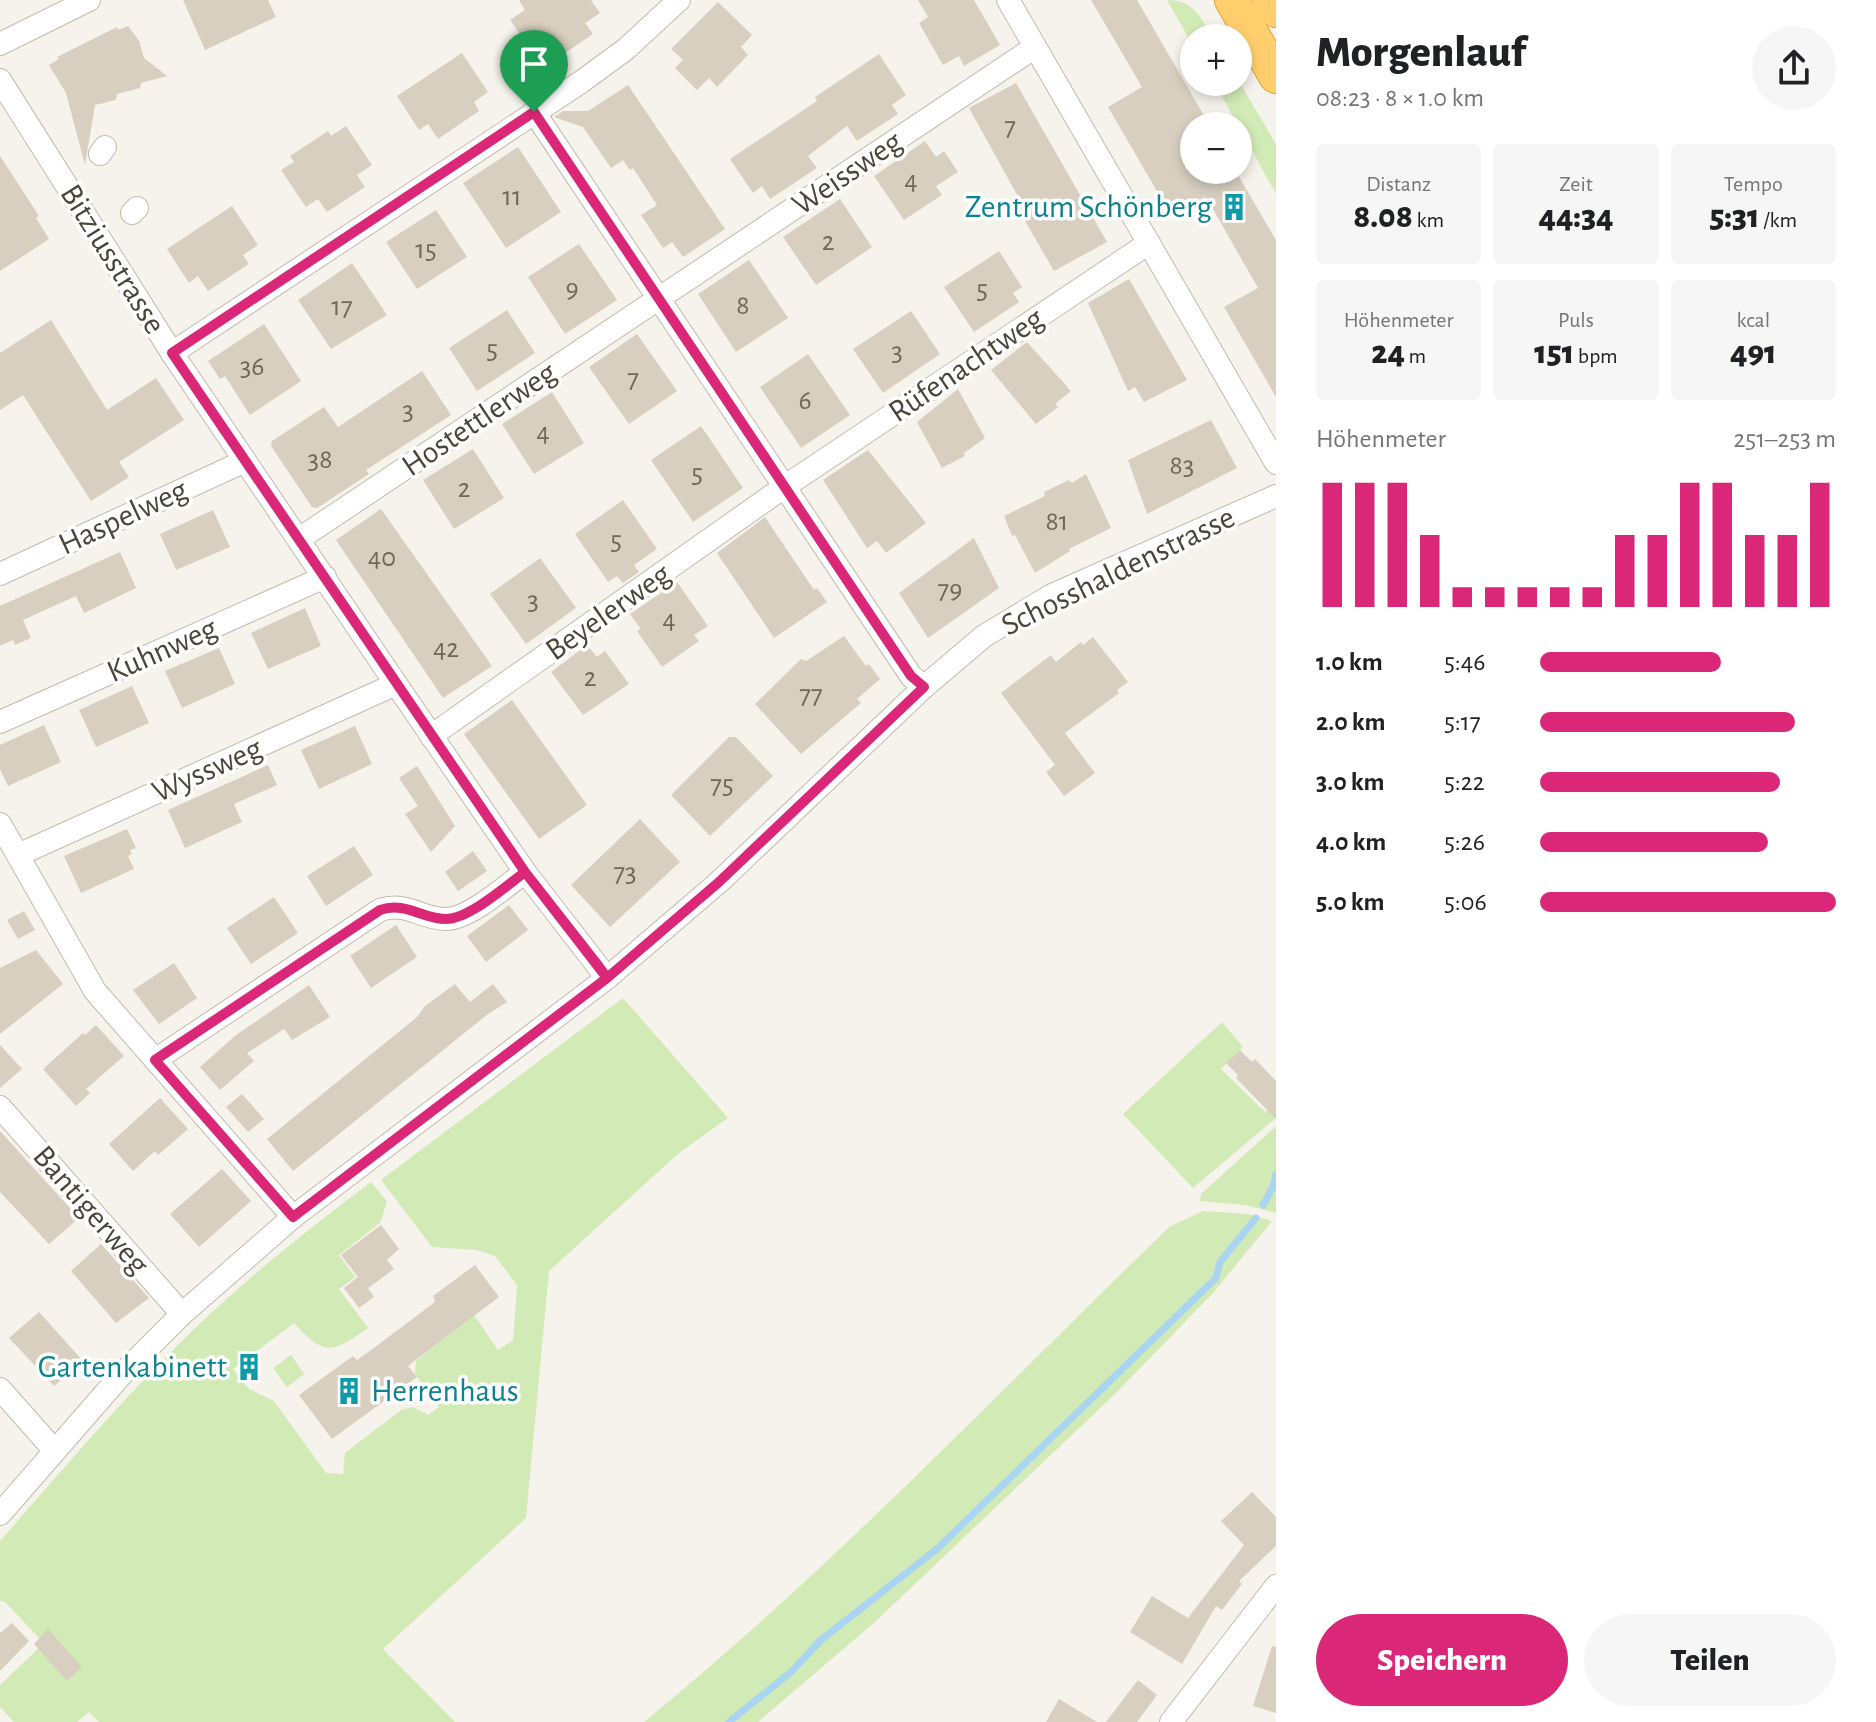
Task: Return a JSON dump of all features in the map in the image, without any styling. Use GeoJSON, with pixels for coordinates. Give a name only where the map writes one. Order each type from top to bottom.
{"type":"FeatureCollection","features":[{"type":"Feature","properties":{"kind":"highway"},"geometry":{"type":"LineString","coordinates":[[1232,0],[1276,76]]}},
{"type":"Feature","properties":{"kind":"highway"},"geometry":{"type":"LineString","coordinates":[[1270,0],[1276,10]]}},
{"type":"Feature","properties":{"kind":"street"},"geometry":{"type":"LineString","coordinates":[[0,44],[89,0]]}},
{"type":"Feature","properties":{"kind":"street"},"geometry":{"type":"LineString","coordinates":[[172,353],[626,49],[679,0]]}},
{"type":"Feature","properties":{"kind":"street"},"geometry":{"type":"LineString","coordinates":[[1008,0],[1276,463]]}},
{"type":"Feature","properties":{"kind":"street","name":"Weissweg"},"geometry":{"type":"LineString","coordinates":[[658,299],[1035,47]]}},
{"type":"Feature","properties":{"kind":"street","name":"Bitziusstrasse"},"geometry":{"type":"LineString","coordinates":[[0,80],[172,353],[245,461],[525,872],[607,978]]}},
{"type":"Feature","properties":{"kind":"street"},"geometry":{"type":"LineString","coordinates":[[534,112],[911,676],[924,687]]}},
{"type":"Feature","properties":{"kind":"street","name":"Rüfenachtweg"},"geometry":{"type":"LineString","coordinates":[[784,487],[1149,243]]}},
{"type":"Feature","properties":{"kind":"street","name":"Hostettlerweg"},"geometry":{"type":"LineString","coordinates":[[299,539],[658,299]]}},
{"type":"Feature","properties":{"kind":"street","name":"Haspelweg"},"geometry":{"type":"LineString","coordinates":[[0,574],[245,461]]}},
{"type":"Feature","properties":{"kind":"street","name":"Beyelerweg"},"geometry":{"type":"LineString","coordinates":[[431,736],[784,487]]}},
{"type":"Feature","properties":{"kind":"street","name":"Schosshaldenstrasse"},"geometry":{"type":"LineString","coordinates":[[0,1514],[54,1450],[182,1314],[293,1217],[607,978],[719,882],[924,687],[984,636],[1052,595],[1276,496]]}},
{"type":"Feature","properties":{"kind":"street","name":"Kuhnweg"},"geometry":{"type":"LineString","coordinates":[[0,722],[325,577]]}},
{"type":"Feature","properties":{"kind":"street","name":"Wyssweg"},"geometry":{"type":"LineString","coordinates":[[18,855],[396,684]]}},
{"type":"Feature","properties":{"kind":"street"},"geometry":{"type":"LineString","coordinates":[[2,832],[88,980],[293,1217]]}},
{"type":"Feature","properties":{"kind":"street"},"geometry":{"type":"LineString","coordinates":[[155,1060],[380,910],[403,906],[435,918],[453,919],[525,872]]}},
{"type":"Feature","properties":{"kind":"street","name":"Bantigerweg"},"geometry":{"type":"LineString","coordinates":[[0,1107],[182,1314]]}},
{"type":"Feature","properties":{"kind":"street"},"geometry":{"type":"LineString","coordinates":[[0,1389],[54,1450]]}},
{"type":"Feature","properties":{"kind":"street"},"geometry":{"type":"LineString","coordinates":[[1171,1722],[1276,1586]]}},
{"type":"Feature","properties":{"kind":"green space"},"geometry":{"type":"Polygon","coordinates":[[[1167,0],[1190,6],[1204,24],[1181,24],[1167,0]]]}},
{"type":"Feature","properties":{"kind":"green space"},"geometry":{"type":"Polygon","coordinates":[[[1222,96],[1248,96],[1276,144],[1276,194],[1252,151],[1252,112],[1231,112],[1222,96]]]}},
{"type":"Feature","properties":{"kind":"green space"},"geometry":{"type":"Polygon","coordinates":[[[623,998],[728,1118],[679,1153],[549,1271],[526,1518],[383,1649],[455,1722],[99,1722],[89,1712],[77,1722],[14,1722],[0,1707],[0,1685],[44,1643],[4,1601],[0,1601],[0,1541],[119,1407],[193,1330],[348,1199],[371,1182],[387,1202],[380,1223],[339,1255],[355,1277],[339,1289],[368,1328],[346,1343],[329,1348],[314,1342],[294,1323],[233,1369],[249,1389],[274,1401],[326,1473],[343,1474],[345,1453],[401,1410],[413,1407],[428,1415],[439,1407],[415,1374],[416,1361],[474,1315],[498,1350],[513,1340],[517,1285],[495,1256],[476,1250],[432,1247],[381,1180],[623,998]]]}},
{"type":"Feature","properties":{"kind":"green space"},"geometry":{"type":"Polygon","coordinates":[[[1222,1022],[1243,1047],[1221,1069],[1265,1112],[1276,1102],[1276,1118],[1193,1188],[1123,1114],[1222,1022]]]}},
{"type":"Feature","properties":{"kind":"green space"},"geometry":{"type":"Polygon","coordinates":[[[1276,1126],[1276,1213],[1245,1205],[1200,1201],[1201,1194],[1276,1126]]]}},
{"type":"Feature","properties":{"kind":"green space"},"geometry":{"type":"Polygon","coordinates":[[[1203,1211],[1249,1214],[1272,1221],[1213,1293],[1116,1393],[875,1622],[758,1722],[644,1722],[846,1543],[1169,1227],[1203,1211]]]}},
{"type":"Feature","properties":{"kind":"green space"},"geometry":{"type":"Polygon","coordinates":[[[291,1355],[304,1374],[287,1387],[273,1368],[291,1355]]]}},
{"type":"Feature","properties":{"kind":"building"},"geometry":{"type":"Polygon","coordinates":[[[183,0],[268,0],[276,17],[205,50],[183,0]]]}},
{"type":"Feature","properties":{"kind":"building"},"geometry":{"type":"Polygon","coordinates":[[[519,0],[591,0],[600,13],[585,23],[593,34],[552,62],[541,46],[532,52],[510,20],[525,10],[519,0]]]}},
{"type":"Feature","properties":{"kind":"building"},"geometry":{"type":"Polygon","coordinates":[[[918,0],[974,0],[1000,45],[964,66],[959,56],[943,65],[919,23],[928,17],[918,0]]]}},
{"type":"Feature","properties":{"kind":"building","name":"Zentrum Schönberg"},"geometry":{"type":"Polygon","coordinates":[[[1091,0],[1137,0],[1180,74],[1180,96],[1193,96],[1202,112],[1180,112],[1180,184],[1243,184],[1276,240],[1276,397],[1224,307],[1258,288],[1206,197],[1172,217],[1108,107],[1142,87],[1091,0]]]}},
{"type":"Feature","properties":{"kind":"building"},"geometry":{"type":"Polygon","coordinates":[[[718,2],[752,35],[741,47],[748,55],[717,87],[709,78],[697,90],[675,68],[683,60],[671,49],[718,2]]]}},
{"type":"Feature","properties":{"kind":"building"},"geometry":{"type":"Polygon","coordinates":[[[128,26],[139,41],[144,58],[167,76],[141,83],[140,88],[117,94],[116,100],[95,105],[85,165],[66,93],[49,65],[59,59],[57,57],[117,27],[118,30],[128,26]]]}},
{"type":"Feature","properties":{"kind":"building"},"geometry":{"type":"Polygon","coordinates":[[[462,53],[488,92],[474,102],[479,111],[438,139],[428,124],[419,130],[397,96],[462,53]]]}},
{"type":"Feature","properties":{"kind":"building"},"geometry":{"type":"Polygon","coordinates":[[[879,54],[906,95],[892,105],[898,114],[857,141],[847,126],[808,156],[817,168],[770,199],[762,186],[753,193],[730,159],[817,101],[815,97],[879,54]]]}},
{"type":"Feature","properties":{"kind":"building"},"geometry":{"type":"Polygon","coordinates":[[[1016,83],[1107,242],[1054,271],[1017,207],[1021,202],[969,108],[1016,83]]]}},
{"type":"Feature","properties":{"kind":"building"},"geometry":{"type":"Polygon","coordinates":[[[628,85],[725,229],[683,257],[672,242],[663,248],[641,215],[657,205],[633,168],[630,170],[623,160],[611,168],[583,127],[554,117],[563,111],[588,111],[628,85]]]}},
{"type":"Feature","properties":{"kind":"building"},"geometry":{"type":"Polygon","coordinates":[[[346,126],[372,165],[357,175],[365,187],[327,212],[318,199],[306,207],[281,170],[294,162],[290,156],[328,131],[331,136],[346,126]]]}},
{"type":"Feature","properties":{"kind":"building"},"geometry":{"type":"Polygon","coordinates":[[[925,141],[936,157],[944,151],[958,172],[936,186],[942,195],[904,220],[874,176],[925,141]]]}},
{"type":"Feature","properties":{"kind":"building"},"geometry":{"type":"Polygon","coordinates":[[[518,147],[561,212],[506,248],[463,183],[518,147]]]}},
{"type":"Feature","properties":{"kind":"building"},"geometry":{"type":"Polygon","coordinates":[[[0,156],[39,216],[36,218],[49,239],[0,271],[0,156]]]}},
{"type":"Feature","properties":{"kind":"building"},"geometry":{"type":"Polygon","coordinates":[[[840,199],[872,247],[816,285],[783,237],[840,199]]]}},
{"type":"Feature","properties":{"kind":"building"},"geometry":{"type":"Polygon","coordinates":[[[232,206],[258,245],[243,255],[249,264],[208,291],[198,276],[189,283],[167,249],[232,206]]]}},
{"type":"Feature","properties":{"kind":"building"},"geometry":{"type":"Polygon","coordinates":[[[436,210],[467,257],[417,289],[386,242],[436,210]]]}},
{"type":"Feature","properties":{"kind":"building"},"geometry":{"type":"Polygon","coordinates":[[[579,244],[617,300],[565,334],[528,277],[579,244]]]}},
{"type":"Feature","properties":{"kind":"building"},"geometry":{"type":"Polygon","coordinates":[[[999,251],[1022,287],[1013,293],[1019,302],[974,332],[944,287],[999,251]]]}},
{"type":"Feature","properties":{"kind":"building"},"geometry":{"type":"Polygon","coordinates":[[[749,260],[788,318],[736,352],[698,294],[749,260]]]}},
{"type":"Feature","properties":{"kind":"building"},"geometry":{"type":"Polygon","coordinates":[[[352,263],[387,315],[331,349],[298,300],[352,263]]]}},
{"type":"Feature","properties":{"kind":"building"},"geometry":{"type":"Polygon","coordinates":[[[1129,279],[1187,380],[1144,402],[1135,387],[1128,391],[1088,303],[1129,279]]]}},
{"type":"Feature","properties":{"kind":"building"},"geometry":{"type":"Polygon","coordinates":[[[507,310],[535,353],[477,391],[449,348],[507,310]]]}},
{"type":"Feature","properties":{"kind":"building"},"geometry":{"type":"Polygon","coordinates":[[[911,311],[940,354],[883,393],[853,349],[911,311]]]}},
{"type":"Feature","properties":{"kind":"building"},"geometry":{"type":"Polygon","coordinates":[[[51,320],[107,410],[156,378],[184,420],[119,462],[129,477],[91,501],[23,395],[0,410],[0,353],[51,320]]]}},
{"type":"Feature","properties":{"kind":"building"},"geometry":{"type":"Polygon","coordinates":[[[264,324],[301,381],[250,415],[225,376],[220,379],[208,361],[264,324]]]}},
{"type":"Feature","properties":{"kind":"building"},"geometry":{"type":"Polygon","coordinates":[[[637,334],[677,391],[629,424],[589,367],[637,334]]]}},
{"type":"Feature","properties":{"kind":"building"},"geometry":{"type":"Polygon","coordinates":[[[1027,342],[1071,391],[1055,404],[1058,407],[1036,424],[991,370],[1027,342]]]}},
{"type":"Feature","properties":{"kind":"building"},"geometry":{"type":"Polygon","coordinates":[[[808,354],[850,415],[801,448],[760,387],[808,354]]]}},
{"type":"Feature","properties":{"kind":"building"},"geometry":{"type":"Polygon","coordinates":[[[422,371],[451,415],[366,470],[369,474],[317,508],[312,507],[271,446],[272,441],[324,407],[338,427],[422,371]]]}},
{"type":"Feature","properties":{"kind":"building"},"geometry":{"type":"Polygon","coordinates":[[[958,389],[985,438],[964,453],[965,456],[942,468],[917,422],[958,389]]]}},
{"type":"Feature","properties":{"kind":"building"},"geometry":{"type":"Polygon","coordinates":[[[552,392],[584,443],[534,474],[502,424],[552,392]]]}},
{"type":"Feature","properties":{"kind":"building"},"geometry":{"type":"Polygon","coordinates":[[[1211,420],[1237,468],[1147,514],[1128,460],[1211,420]]]}},
{"type":"Feature","properties":{"kind":"building"},"geometry":{"type":"Polygon","coordinates":[[[701,426],[743,488],[693,522],[651,460],[701,426]]]}},
{"type":"Feature","properties":{"kind":"building"},"geometry":{"type":"Polygon","coordinates":[[[473,449],[504,498],[454,529],[423,480],[473,449]]]}},
{"type":"Feature","properties":{"kind":"building"},"geometry":{"type":"Polygon","coordinates":[[[868,450],[926,523],[886,553],[877,541],[867,548],[823,480],[868,450]]]}},
{"type":"Feature","properties":{"kind":"building"},"geometry":{"type":"Polygon","coordinates":[[[1086,474],[1111,528],[1069,549],[1035,573],[1015,535],[1012,536],[1004,516],[1045,496],[1044,492],[1069,480],[1072,483],[1086,474]]]}},
{"type":"Feature","properties":{"kind":"building"},"geometry":{"type":"Polygon","coordinates":[[[623,500],[657,549],[634,565],[639,572],[623,583],[617,576],[608,582],[575,534],[623,500]]]}},
{"type":"Feature","properties":{"kind":"building"},"geometry":{"type":"Polygon","coordinates":[[[381,509],[492,666],[443,698],[336,540],[381,509]]]}},
{"type":"Feature","properties":{"kind":"building"},"geometry":{"type":"Polygon","coordinates":[[[213,510],[230,547],[176,570],[160,534],[213,510]]]}},
{"type":"Feature","properties":{"kind":"building"},"geometry":{"type":"Polygon","coordinates":[[[765,517],[814,590],[817,588],[827,602],[774,638],[717,553],[765,517]]]}},
{"type":"Feature","properties":{"kind":"building"},"geometry":{"type":"Polygon","coordinates":[[[974,538],[999,588],[928,638],[899,593],[974,538]]]}},
{"type":"Feature","properties":{"kind":"building"},"geometry":{"type":"Polygon","coordinates":[[[120,552],[136,588],[84,613],[76,596],[23,620],[31,638],[15,645],[13,640],[0,646],[0,606],[120,552]]]}},
{"type":"Feature","properties":{"kind":"building"},"geometry":{"type":"Polygon","coordinates":[[[540,558],[576,608],[526,644],[490,594],[540,558]]]}},
{"type":"Feature","properties":{"kind":"building"},"geometry":{"type":"Polygon","coordinates":[[[677,582],[708,626],[694,635],[699,641],[662,667],[637,631],[641,629],[630,614],[677,582]]]}},
{"type":"Feature","properties":{"kind":"building"},"geometry":{"type":"Polygon","coordinates":[[[305,608],[321,646],[268,669],[251,633],[305,608]]]}},
{"type":"Feature","properties":{"kind":"building"},"geometry":{"type":"Polygon","coordinates":[[[844,636],[880,679],[857,699],[861,703],[801,754],[755,704],[801,659],[806,661],[844,636]]]}},
{"type":"Feature","properties":{"kind":"building"},"geometry":{"type":"Polygon","coordinates":[[[1093,637],[1128,682],[1117,690],[1119,693],[1065,733],[1095,773],[1064,796],[1046,772],[1055,765],[1001,693],[1051,655],[1056,662],[1081,642],[1083,645],[1093,637]]]}},
{"type":"Feature","properties":{"kind":"building"},"geometry":{"type":"Polygon","coordinates":[[[587,645],[597,657],[605,651],[629,684],[583,715],[551,672],[587,645]]]}},
{"type":"Feature","properties":{"kind":"building"},"geometry":{"type":"Polygon","coordinates":[[[219,648],[235,684],[182,708],[165,671],[219,648]]]}},
{"type":"Feature","properties":{"kind":"building"},"geometry":{"type":"Polygon","coordinates":[[[132,686],[149,723],[96,747],[79,710],[132,686]]]}},
{"type":"Feature","properties":{"kind":"building"},"geometry":{"type":"Polygon","coordinates":[[[512,700],[587,805],[539,839],[464,734],[512,700]]]}},
{"type":"Feature","properties":{"kind":"building"},"geometry":{"type":"Polygon","coordinates":[[[44,725],[61,762],[8,786],[0,769],[0,745],[44,725]]]}},
{"type":"Feature","properties":{"kind":"building"},"geometry":{"type":"Polygon","coordinates":[[[355,726],[372,764],[319,789],[301,750],[355,726]]]}},
{"type":"Feature","properties":{"kind":"building"},"geometry":{"type":"Polygon","coordinates":[[[729,737],[736,737],[773,776],[710,836],[671,795],[729,737]]]}},
{"type":"Feature","properties":{"kind":"building"},"geometry":{"type":"Polygon","coordinates":[[[268,765],[277,785],[234,804],[242,822],[185,848],[168,810],[268,765]]]}},
{"type":"Feature","properties":{"kind":"building"},"geometry":{"type":"Polygon","coordinates":[[[417,766],[455,826],[431,852],[405,814],[418,806],[399,778],[417,766]]]}},
{"type":"Feature","properties":{"kind":"building"},"geometry":{"type":"Polygon","coordinates":[[[640,819],[680,862],[610,927],[571,885],[640,819]]]}},
{"type":"Feature","properties":{"kind":"building"},"geometry":{"type":"Polygon","coordinates":[[[127,829],[136,848],[130,850],[132,854],[128,856],[134,869],[81,893],[64,856],[127,829]]]}},
{"type":"Feature","properties":{"kind":"building"},"geometry":{"type":"Polygon","coordinates":[[[354,846],[373,875],[326,906],[307,876],[354,846]]]}},
{"type":"Feature","properties":{"kind":"building"},"geometry":{"type":"Polygon","coordinates":[[[473,851],[487,871],[458,891],[445,872],[473,851]]]}},
{"type":"Feature","properties":{"kind":"building"},"geometry":{"type":"Polygon","coordinates":[[[274,897],[298,933],[251,964],[227,928],[274,897]]]}},
{"type":"Feature","properties":{"kind":"building"},"geometry":{"type":"Polygon","coordinates":[[[509,905],[528,930],[486,962],[467,936],[509,905]]]}},
{"type":"Feature","properties":{"kind":"building"},"geometry":{"type":"Polygon","coordinates":[[[24,911],[35,930],[18,939],[7,920],[24,911]]]}},
{"type":"Feature","properties":{"kind":"building"},"geometry":{"type":"Polygon","coordinates":[[[396,925],[417,957],[371,988],[350,956],[396,925]]]}},
{"type":"Feature","properties":{"kind":"building"},"geometry":{"type":"Polygon","coordinates":[[[36,950],[63,984],[0,1034],[0,968],[36,950]]]}},
{"type":"Feature","properties":{"kind":"building"},"geometry":{"type":"Polygon","coordinates":[[[174,963],[197,998],[159,1024],[133,990],[174,963]]]}},
{"type":"Feature","properties":{"kind":"building"},"geometry":{"type":"Polygon","coordinates":[[[455,984],[470,1002],[493,984],[507,1002],[293,1171],[267,1139],[455,984]]]}},
{"type":"Feature","properties":{"kind":"building"},"geometry":{"type":"Polygon","coordinates":[[[309,985],[330,1017],[292,1040],[284,1029],[247,1053],[254,1061],[220,1090],[200,1067],[236,1035],[309,985]]]}},
{"type":"Feature","properties":{"kind":"building"},"geometry":{"type":"Polygon","coordinates":[[[96,1025],[124,1056],[86,1089],[90,1093],[76,1106],[43,1069],[96,1025]]]}},
{"type":"Feature","properties":{"kind":"building"},"geometry":{"type":"Polygon","coordinates":[[[0,1045],[22,1069],[0,1088],[0,1045]]]}},
{"type":"Feature","properties":{"kind":"building"},"geometry":{"type":"Polygon","coordinates":[[[1240,1050],[1252,1062],[1255,1059],[1276,1081],[1276,1119],[1236,1078],[1238,1075],[1226,1063],[1240,1050]]]}},
{"type":"Feature","properties":{"kind":"building"},"geometry":{"type":"Polygon","coordinates":[[[242,1094],[264,1119],[248,1132],[226,1107],[242,1094]]]}},
{"type":"Feature","properties":{"kind":"building"},"geometry":{"type":"Polygon","coordinates":[[[160,1098],[188,1129],[158,1155],[155,1151],[133,1171],[109,1144],[160,1098]]]}},
{"type":"Feature","properties":{"kind":"building"},"geometry":{"type":"Polygon","coordinates":[[[0,1131],[79,1218],[49,1244],[0,1192],[0,1131]]]}},
{"type":"Feature","properties":{"kind":"building"},"geometry":{"type":"Polygon","coordinates":[[[222,1169],[251,1201],[199,1247],[170,1214],[222,1169]]]}},
{"type":"Feature","properties":{"kind":"building"},"geometry":{"type":"Polygon","coordinates":[[[381,1225],[399,1249],[387,1260],[394,1269],[368,1288],[374,1297],[359,1308],[344,1288],[358,1277],[341,1255],[381,1225]]]}},
{"type":"Feature","properties":{"kind":"building"},"geometry":{"type":"Polygon","coordinates":[[[101,1244],[149,1298],[116,1323],[71,1271],[101,1244]]]}},
{"type":"Feature","properties":{"kind":"building"},"geometry":{"type":"Polygon","coordinates":[[[475,1265],[499,1297],[408,1366],[417,1377],[332,1439],[299,1395],[353,1356],[357,1360],[371,1350],[435,1302],[433,1296],[475,1265]]]}},
{"type":"Feature","properties":{"kind":"building"},"geometry":{"type":"Polygon","coordinates":[[[39,1312],[83,1361],[54,1386],[9,1338],[39,1312]]]}},
{"type":"Feature","properties":{"kind":"building"},"geometry":{"type":"Polygon","coordinates":[[[1252,1492],[1276,1517],[1276,1546],[1239,1581],[1242,1584],[1222,1610],[1216,1606],[1182,1664],[1130,1632],[1152,1596],[1188,1618],[1244,1545],[1221,1521],[1252,1492]]]}},
{"type":"Feature","properties":{"kind":"building"},"geometry":{"type":"Polygon","coordinates":[[[12,1623],[29,1641],[0,1671],[0,1633],[12,1623]]]}},
{"type":"Feature","properties":{"kind":"building"},"geometry":{"type":"Polygon","coordinates":[[[48,1629],[82,1667],[67,1681],[34,1644],[48,1629]]]}},
{"type":"Feature","properties":{"kind":"building"},"geometry":{"type":"Polygon","coordinates":[[[1272,1646],[1276,1647],[1276,1713],[1253,1706],[1272,1646]]]}},
{"type":"Feature","properties":{"kind":"building"},"geometry":{"type":"Polygon","coordinates":[[[1138,1680],[1157,1695],[1137,1722],[1106,1722],[1138,1680]]]}},
{"type":"Feature","properties":{"kind":"building"},"geometry":{"type":"Polygon","coordinates":[[[1059,1699],[1097,1722],[1046,1722],[1059,1699]]]}},
{"type":"Feature","properties":{"kind":"waterway"},"geometry":{"type":"LineString","coordinates":[[1263,1205],[1276,1174]]}},
{"type":"Feature","properties":{"kind":"waterway"},"geometry":{"type":"LineString","coordinates":[[729,1722],[791,1672],[821,1640],[938,1548],[1216,1278],[1220,1262],[1256,1218]]}},
{"type":"Feature","properties":{"kind":"place","name":"Zentrum Schönberg"},"geometry":{"type":"Point","coordinates":[1234,207]}},
{"type":"Feature","properties":{"kind":"place","name":"Gartenkabinett"},"geometry":{"type":"Point","coordinates":[249,1367]}},
{"type":"Feature","properties":{"kind":"place","name":"Herrenhaus"},"geometry":{"type":"Point","coordinates":[349,1391]}},
{"type":"Feature","properties":{"kind":"route"},"geometry":{"type":"LineString","coordinates":[[534,112],[172,353],[525,872],[607,978],[293,1217],[155,1060],[380,910],[403,906],[435,918],[453,919],[462,916],[525,872],[597,964],[607,978],[719,882],[924,687],[911,676],[534,112]]}}]}
